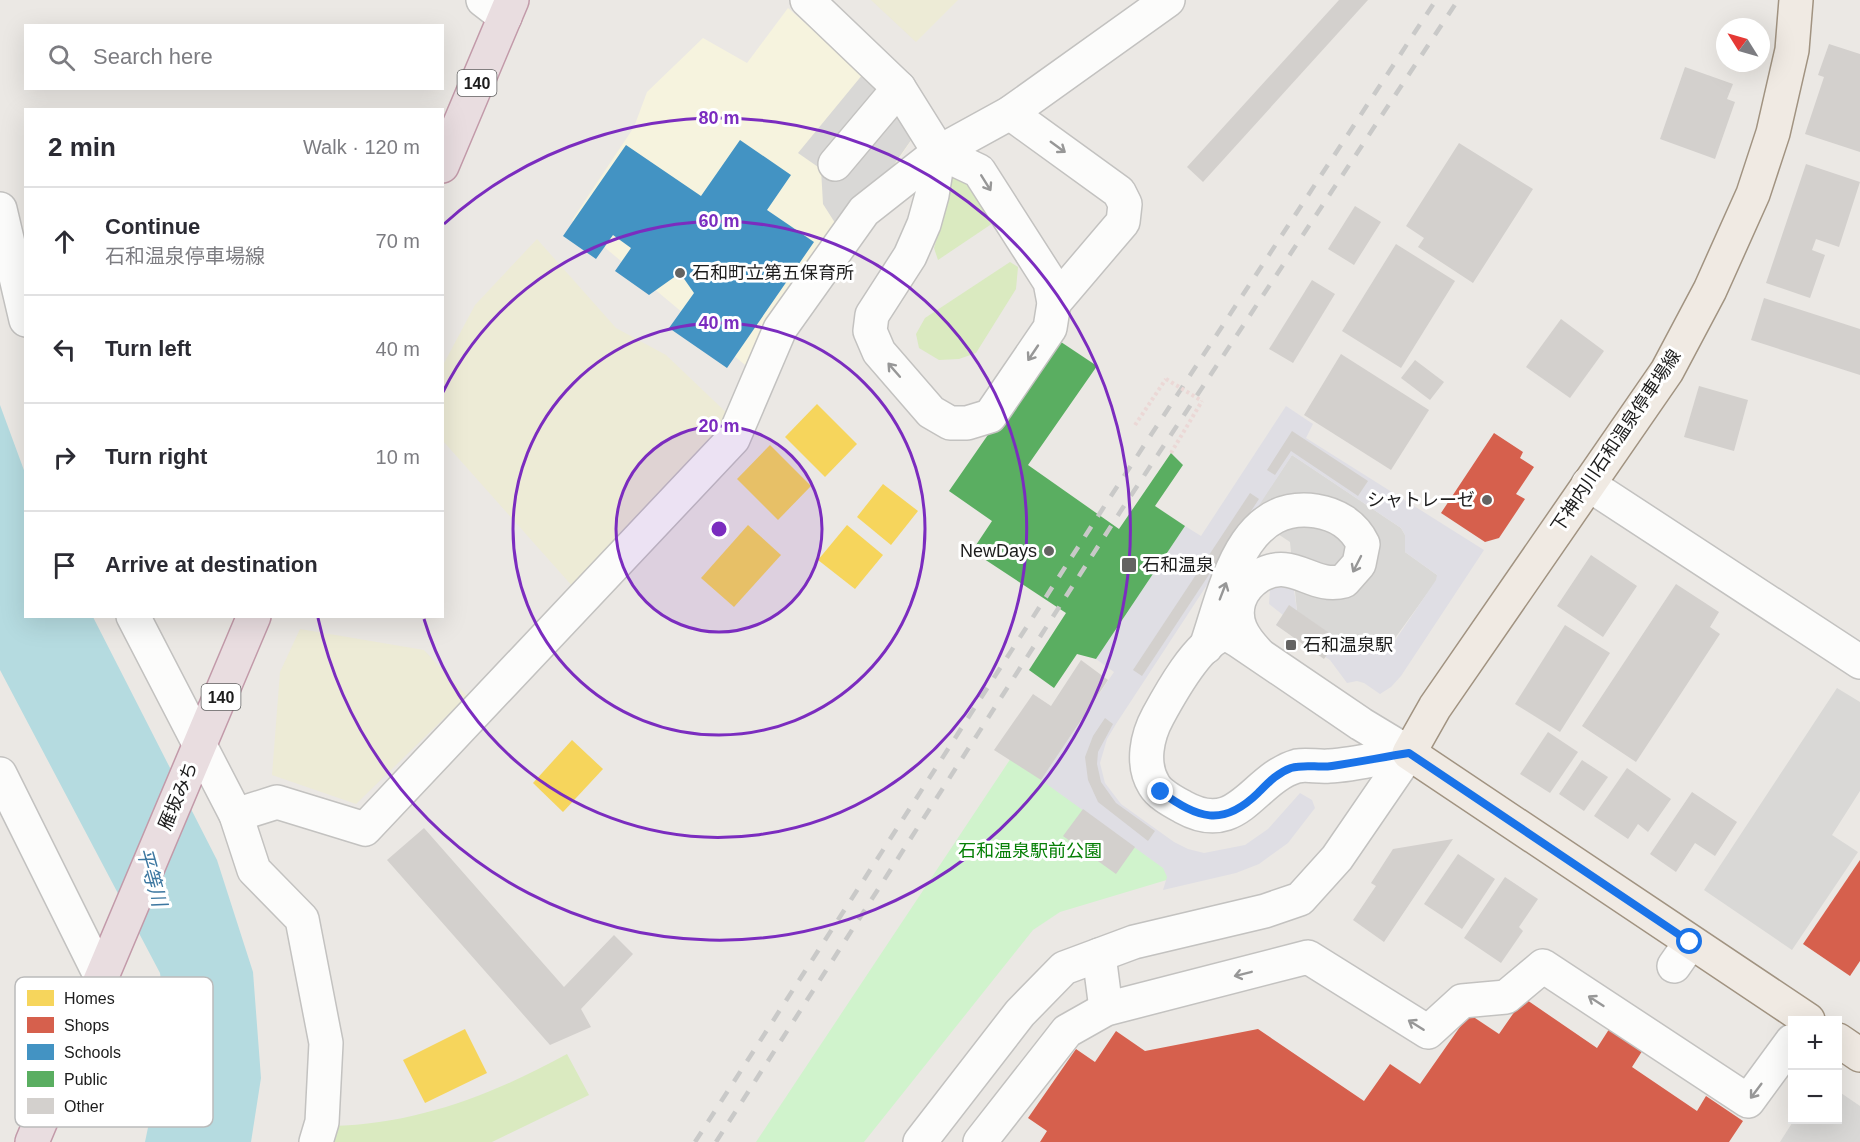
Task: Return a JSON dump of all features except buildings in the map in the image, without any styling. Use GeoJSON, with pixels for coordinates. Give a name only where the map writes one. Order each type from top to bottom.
{"type":"FeatureCollection","features":[{"type":"Feature","properties":{"kind":"highway","name":"140"},"geometry":{"type":"LineString","coordinates":[[444,160],[500,6]]}},
{"type":"Feature","properties":{"kind":"highway","name":"雁坂みち"},"geometry":{"type":"LineString","coordinates":[[101,977],[253,618]]}},
{"type":"Feature","properties":{"kind":"highway","name":"雁坂みち"},"geometry":{"type":"LineString","coordinates":[[32,1142],[38,1127]]}},
{"type":"Feature","properties":{"kind":"main road","name":"下神内川石和温泉停車場線"},"geometry":{"type":"LineString","coordinates":[[1409,753],[1435,707],[1667,371],[1710,290],[1753,194],[1773,134],[1792,50],[1796,0]]}},
{"type":"Feature","properties":{"kind":"main road"},"geometry":{"type":"LineString","coordinates":[[1409,753],[1682,954],[1800,1016]]}},
{"type":"Feature","properties":{"kind":"main road"},"geometry":{"type":"LineString","coordinates":[[1842,1043],[1860,1055]]}},
{"type":"Feature","properties":{"kind":"street"},"geometry":{"type":"LineString","coordinates":[[807,0],[899,88],[939,152],[979,171],[1050,282],[1054,303],[1050,328],[990,416],[967,423],[950,423],[931,412],[879,352],[870,331],[872,315],[910,256],[919,235],[932,195],[939,152]]}},
{"type":"Feature","properties":{"kind":"street"},"geometry":{"type":"LineString","coordinates":[[236,815],[277,802],[365,829],[733,439],[780,329],[864,211],[939,152],[1010,113],[1168,0]]}},
{"type":"Feature","properties":{"kind":"street"},"geometry":{"type":"LineString","coordinates":[[835,164],[899,88]]}},
{"type":"Feature","properties":{"kind":"street"},"geometry":{"type":"LineString","coordinates":[[1010,113],[1119,192],[1125,204],[1123,222],[1054,303]]}},
{"type":"Feature","properties":{"kind":"street"},"geometry":{"type":"LineString","coordinates":[[0,209],[24,311]]}},
{"type":"Feature","properties":{"kind":"street"},"geometry":{"type":"LineString","coordinates":[[1588,484],[1860,662]]}},
{"type":"Feature","properties":{"kind":"street"},"geometry":{"type":"LineString","coordinates":[[1206,646],[1224,585],[1246,545],[1260,527],[1273,517],[1295,509],[1318,511],[1339,518],[1355,531],[1363,544],[1359,564],[1344,581],[1329,583],[1291,569],[1281,569],[1268,571],[1247,587],[1239,601],[1239,626],[1258,654]]}},
{"type":"Feature","properties":{"kind":"street"},"geometry":{"type":"LineString","coordinates":[[134,618],[236,815],[254,870],[302,919],[326,1043],[322,1122],[316,1142]]}},
{"type":"Feature","properties":{"kind":"street"},"geometry":{"type":"LineString","coordinates":[[1229,635],[1361,724],[1409,753],[1330,766],[1301,765],[1273,778],[1242,808],[1214,817],[1190,811],[1155,786],[1148,766],[1147,744],[1150,732],[1164,705],[1206,646],[1213,639],[1229,635]]}},
{"type":"Feature","properties":{"kind":"street"},"geometry":{"type":"LineString","coordinates":[[920,1142],[1045,984],[1064,968],[1134,942],[1265,911],[1300,899],[1337,858],[1409,753]]}},
{"type":"Feature","properties":{"kind":"street"},"geometry":{"type":"LineString","coordinates":[[0,774],[105,968]]}},
{"type":"Feature","properties":{"kind":"street"},"geometry":{"type":"LineString","coordinates":[[1099,955],[1106,1009]]}},
{"type":"Feature","properties":{"kind":"street"},"geometry":{"type":"LineString","coordinates":[[980,1142],[1067,1030],[1106,1009],[1308,957],[1428,1032],[1462,1001],[1506,997],[1543,966],[1748,1101],[1788,1046]]}},
{"type":"Feature","properties":{"kind":"path"},"geometry":{"type":"LineString","coordinates":[[1135,425],[1166,379],[1202,401],[1171,453]]}},
{"type":"Feature","properties":{"kind":"shaded area"},"geometry":{"type":"Polygon","coordinates":[[[871,0],[958,0],[916,42],[871,0]]]}},
{"type":"Feature","properties":{"kind":"shaded area"},"geometry":{"type":"Polygon","coordinates":[[[788,8],[863,74],[916,133],[757,375],[572,220],[634,127],[647,92],[703,38],[747,63],[788,8]]]}},
{"type":"Feature","properties":{"kind":"shaded area"},"geometry":{"type":"Polygon","coordinates":[[[863,74],[916,133],[844,237],[823,204],[821,169],[798,153],[863,74]]]}},
{"type":"Feature","properties":{"kind":"shaded area"},"geometry":{"type":"Polygon","coordinates":[[[537,239],[616,328],[666,355],[733,419],[574,588],[444,442],[444,363],[475,305],[537,239]]]}},
{"type":"Feature","properties":{"kind":"shaded area"},"geometry":{"type":"Polygon","coordinates":[[[1286,406],[1313,424],[1306,438],[1484,550],[1401,676],[1391,687],[1380,694],[1364,683],[1357,681],[1347,683],[1330,660],[1276,625],[1283,615],[1269,604],[1270,589],[1282,587],[1294,590],[1297,611],[1350,648],[1377,654],[1385,652],[1392,645],[1436,580],[1437,575],[1405,552],[1405,535],[1401,528],[1292,455],[1116,724],[1107,739],[1100,763],[1105,783],[1121,804],[1174,842],[1204,853],[1245,845],[1268,829],[1300,793],[1312,800],[1315,808],[1288,843],[1259,864],[1236,873],[1163,890],[1167,877],[1163,868],[1041,780],[1114,672],[1096,659],[1185,526],[1201,536],[1286,406]]]}},
{"type":"Feature","properties":{"kind":"shaded area"},"geometry":{"type":"Polygon","coordinates":[[[1292,455],[1401,528],[1405,535],[1405,552],[1437,575],[1437,580],[1385,652],[1371,654],[1350,648],[1297,611],[1290,542],[1251,516],[1292,455]]]}},
{"type":"Feature","properties":{"kind":"shaded area"},"geometry":{"type":"Polygon","coordinates":[[[300,629],[424,650],[467,696],[356,804],[272,775],[280,672],[300,629]]]}},
{"type":"Feature","properties":{"kind":"shaded area"},"geometry":{"type":"Polygon","coordinates":[[[1837,688],[1860,702],[1860,791],[1832,835],[1858,852],[1792,950],[1704,890],[1837,688]]]}},
{"type":"Feature","properties":{"kind":"shaded area"},"geometry":{"type":"Polygon","coordinates":[[[1842,1094],[1860,1106],[1860,1142],[1780,1142],[1791,1124],[1842,1124],[1842,1094]]]}},
{"type":"Feature","properties":{"kind":"green space"},"geometry":{"type":"Polygon","coordinates":[[[944,173],[971,176],[996,221],[938,260],[934,248],[949,196],[944,173]]]}},
{"type":"Feature","properties":{"kind":"green space"},"geometry":{"type":"Polygon","coordinates":[[[1010,262],[1018,267],[1016,289],[976,353],[959,359],[939,360],[919,348],[916,334],[925,318],[1010,262]]]}},
{"type":"Feature","properties":{"kind":"green space","name":"石和温泉駅前公園"},"geometry":{"type":"Polygon","coordinates":[[[1013,755],[1180,876],[1060,912],[1033,930],[864,1142],[756,1142],[1013,755]]]}},
{"type":"Feature","properties":{"kind":"green space"},"geometry":{"type":"Polygon","coordinates":[[[567,1054],[589,1095],[492,1142],[328,1142],[333,1126],[395,1120],[425,1113],[483,1094],[567,1054]]]}},
{"type":"Feature","properties":{"kind":"water","name":"平等川"},"geometry":{"type":"Polygon","coordinates":[[[0,405],[24,470],[24,618],[94,618],[217,860],[253,972],[261,1078],[251,1142],[145,1142],[148,1127],[213,1127],[213,977],[161,977],[0,670],[0,405]]]}},
{"type":"Feature","properties":{"kind":"railway"},"geometry":{"type":"LineString","coordinates":[[695,1142],[1109,499],[1436,0]]}},
{"type":"Feature","properties":{"kind":"railway"},"geometry":{"type":"LineString","coordinates":[[716,1142],[1122,509],[1458,0]]}},
{"type":"Feature","properties":{"kind":"place","name":"石和町立第五保育所"},"geometry":{"type":"Point","coordinates":[680,273]}},
{"type":"Feature","properties":{"kind":"place","name":"シャトレーゼ"},"geometry":{"type":"Point","coordinates":[1487,500]}},
{"type":"Feature","properties":{"kind":"place","name":"NewDays"},"geometry":{"type":"Point","coordinates":[1049,551]}},
{"type":"Feature","properties":{"kind":"place","name":"石和温泉"},"geometry":{"type":"Point","coordinates":[1129,565]}},
{"type":"Feature","properties":{"kind":"place","name":"石和温泉駅"},"geometry":{"type":"Point","coordinates":[1291,645]}},
{"type":"Feature","properties":{"kind":"route"},"geometry":{"type":"LineString","coordinates":[[1161,792],[1190,811],[1214,817],[1242,808],[1273,778],[1287,769],[1301,765],[1330,766],[1409,753],[1690,942]]}}]}
